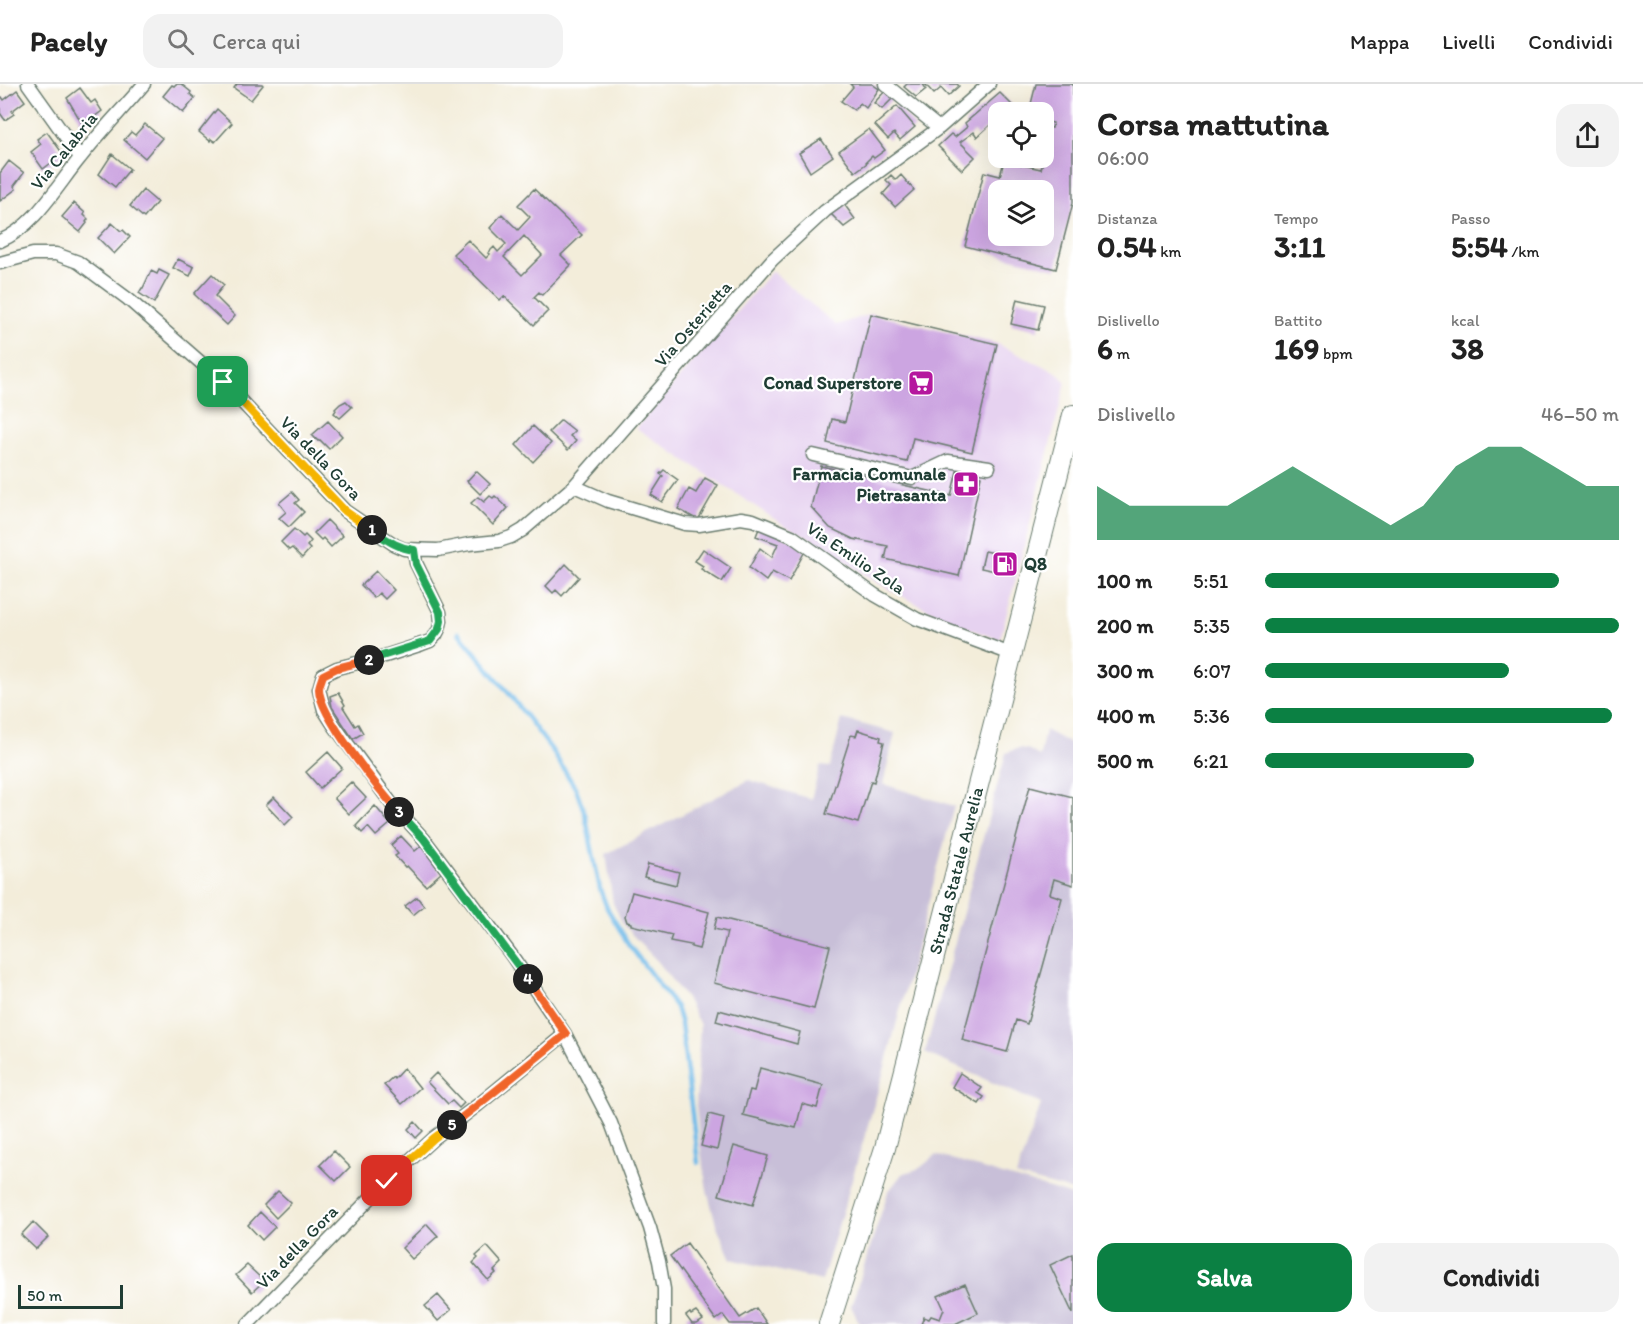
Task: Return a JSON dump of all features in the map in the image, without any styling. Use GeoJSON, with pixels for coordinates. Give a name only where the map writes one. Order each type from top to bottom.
{"type":"FeatureCollection","features":[{"type":"Feature","properties":{"kind":"main road","name":"Strada Statale Aurelia"},"geometry":{"type":"LineString","coordinates":[[829,1324],[885,1148],[1073,415]]}},
{"type":"Feature","properties":{"kind":"street"},"geometry":{"type":"LineString","coordinates":[[28,84],[80,157]]}},
{"type":"Feature","properties":{"kind":"street","name":"Via Calabria"},"geometry":{"type":"LineString","coordinates":[[16,258],[4,239],[39,211],[80,157],[144,84]]}},
{"type":"Feature","properties":{"kind":"street"},"geometry":{"type":"LineString","coordinates":[[885,84],[939,128]]}},
{"type":"Feature","properties":{"kind":"street","name":"Via Osterietta"},"geometry":{"type":"LineString","coordinates":[[414,550],[438,550],[500,541],[523,530],[574,486],[772,260],[825,211],[939,128],[989,84]]}},
{"type":"Feature","properties":{"kind":"street","name":"Via della Gora"},"geometry":{"type":"LineString","coordinates":[[0,263],[33,254],[56,254],[78,262],[96,274],[129,299],[223,382],[345,511],[395,545],[414,550]]}},
{"type":"Feature","properties":{"kind":"street"},"geometry":{"type":"LineString","coordinates":[[813,455],[912,478],[948,461],[989,467]]}},
{"type":"Feature","properties":{"kind":"street","name":"Via Emilio Zola"},"geometry":{"type":"LineString","coordinates":[[574,486],[608,501],[685,525],[741,518],[753,520],[792,536],[875,595],[917,619],[1011,654]]}},
{"type":"Feature","properties":{"kind":"street"},"geometry":{"type":"LineString","coordinates":[[414,550],[416,564],[440,612],[439,629],[430,641],[386,656],[337,668],[323,675],[319,689],[324,710],[391,803],[424,839],[566,1034],[611,1123],[650,1228],[664,1289],[664,1324]]}},
{"type":"Feature","properties":{"kind":"street","name":"Via della Gora"},"geometry":{"type":"LineString","coordinates":[[248,1324],[395,1174],[434,1138],[566,1034]]}},
{"type":"Feature","properties":{"kind":"shaded area"},"geometry":{"type":"Polygon","coordinates":[[[772,271],[836,325],[871,314],[997,344],[1056,372],[1066,382],[1000,640],[954,623],[879,584],[808,537],[782,524],[636,428],[772,271]]]}},
{"type":"Feature","properties":{"kind":"shaded area"},"geometry":{"type":"Polygon","coordinates":[[[842,719],[895,733],[883,784],[954,806],[883,1074],[822,1281],[731,1259],[716,1224],[707,1190],[701,1152],[696,1106],[700,1025],[687,1000],[657,961],[623,925],[613,903],[606,854],[749,780],[811,799],[820,766],[830,767],[842,719]]]}},
{"type":"Feature","properties":{"kind":"shaded area"},"geometry":{"type":"Polygon","coordinates":[[[1045,730],[1073,745],[1073,1191],[1016,1176],[1041,1104],[925,1053],[1006,753],[1019,748],[1030,750],[1040,757],[1045,730]]]}},
{"type":"Feature","properties":{"kind":"shaded area"},"geometry":{"type":"Polygon","coordinates":[[[936,1155],[1073,1196],[1073,1324],[860,1324],[851,1306],[888,1192],[902,1174],[920,1168],[936,1155]]]}},
{"type":"Feature","properties":{"kind":"building"},"geometry":{"type":"Polygon","coordinates":[[[181,84],[195,98],[183,113],[163,96],[172,85],[181,84]]]}},
{"type":"Feature","properties":{"kind":"building"},"geometry":{"type":"Polygon","coordinates":[[[237,84],[263,85],[251,100],[234,88],[237,84]]]}},
{"type":"Feature","properties":{"kind":"building"},"geometry":{"type":"Polygon","coordinates":[[[850,84],[872,84],[879,89],[866,108],[860,103],[854,110],[841,101],[853,87],[850,84]]]}},
{"type":"Feature","properties":{"kind":"building"},"geometry":{"type":"Polygon","coordinates":[[[907,84],[923,84],[926,89],[916,97],[904,87],[907,84]]]}},
{"type":"Feature","properties":{"kind":"building"},"geometry":{"type":"Polygon","coordinates":[[[925,84],[957,84],[959,86],[948,96],[941,88],[934,94],[925,84]]]}},
{"type":"Feature","properties":{"kind":"building"},"geometry":{"type":"Polygon","coordinates":[[[1036,84],[1073,84],[1073,203],[1056,269],[965,246],[984,172],[1000,176],[1002,168],[1054,168],[1054,102],[1032,102],[1036,84]]]}},
{"type":"Feature","properties":{"kind":"building"},"geometry":{"type":"Polygon","coordinates":[[[80,88],[91,103],[95,100],[102,111],[83,125],[67,98],[80,88]]]}},
{"type":"Feature","properties":{"kind":"building"},"geometry":{"type":"Polygon","coordinates":[[[887,89],[896,95],[882,109],[874,103],[887,89]]]}},
{"type":"Feature","properties":{"kind":"building"},"geometry":{"type":"Polygon","coordinates":[[[17,90],[25,101],[12,111],[14,114],[5,120],[0,113],[0,98],[4,100],[17,90]]]}},
{"type":"Feature","properties":{"kind":"building"},"geometry":{"type":"Polygon","coordinates":[[[1000,93],[1009,102],[990,102],[1000,93]]]}},
{"type":"Feature","properties":{"kind":"building"},"geometry":{"type":"Polygon","coordinates":[[[988,103],[988,127],[977,137],[974,132],[960,142],[975,157],[962,170],[938,146],[951,134],[955,137],[967,127],[965,123],[988,103]]]}},
{"type":"Feature","properties":{"kind":"building"},"geometry":{"type":"Polygon","coordinates":[[[897,106],[915,127],[900,140],[894,133],[888,139],[875,125],[897,106]]]}},
{"type":"Feature","properties":{"kind":"building"},"geometry":{"type":"Polygon","coordinates":[[[217,109],[232,123],[215,142],[211,139],[210,141],[199,132],[217,109]]]}},
{"type":"Feature","properties":{"kind":"building"},"geometry":{"type":"Polygon","coordinates":[[[145,124],[162,138],[145,158],[124,140],[131,132],[135,135],[145,124]]]}},
{"type":"Feature","properties":{"kind":"building"},"geometry":{"type":"Polygon","coordinates":[[[869,129],[885,150],[874,158],[872,156],[855,172],[839,151],[869,129]]]}},
{"type":"Feature","properties":{"kind":"building"},"geometry":{"type":"Polygon","coordinates":[[[47,132],[63,154],[43,169],[31,152],[41,144],[37,139],[47,132]]]}},
{"type":"Feature","properties":{"kind":"building"},"geometry":{"type":"Polygon","coordinates":[[[821,139],[833,156],[810,172],[799,153],[821,139]]]}},
{"type":"Feature","properties":{"kind":"building"},"geometry":{"type":"Polygon","coordinates":[[[112,154],[130,169],[115,187],[99,174],[112,154]]]}},
{"type":"Feature","properties":{"kind":"building"},"geometry":{"type":"Polygon","coordinates":[[[9,161],[24,173],[14,186],[16,189],[0,201],[0,173],[9,161]]]}},
{"type":"Feature","properties":{"kind":"building"},"geometry":{"type":"Polygon","coordinates":[[[891,175],[896,180],[901,175],[914,190],[895,207],[883,194],[891,185],[886,180],[891,175]]]}},
{"type":"Feature","properties":{"kind":"building"},"geometry":{"type":"Polygon","coordinates":[[[534,189],[582,235],[561,255],[571,265],[542,295],[539,292],[534,297],[548,311],[534,325],[504,296],[500,300],[453,254],[468,240],[486,258],[494,247],[498,252],[506,244],[490,228],[502,214],[518,230],[530,217],[518,205],[534,189]],[[524,236],[504,257],[522,275],[542,255],[524,236]]]}},
{"type":"Feature","properties":{"kind":"building"},"geometry":{"type":"Polygon","coordinates":[[[143,190],[157,202],[144,218],[130,206],[143,190]]]}},
{"type":"Feature","properties":{"kind":"building"},"geometry":{"type":"Polygon","coordinates":[[[74,203],[88,219],[80,232],[62,217],[74,203]]]}},
{"type":"Feature","properties":{"kind":"building"},"geometry":{"type":"Polygon","coordinates":[[[844,204],[855,219],[844,227],[831,214],[844,204]]]}},
{"type":"Feature","properties":{"kind":"building"},"geometry":{"type":"Polygon","coordinates":[[[112,223],[130,237],[114,254],[98,238],[112,223]]]}},
{"type":"Feature","properties":{"kind":"building"},"geometry":{"type":"Polygon","coordinates":[[[178,259],[194,267],[190,276],[173,268],[178,259]]]}},
{"type":"Feature","properties":{"kind":"building"},"geometry":{"type":"Polygon","coordinates":[[[159,270],[169,275],[154,303],[139,293],[151,271],[157,274],[159,270]]]}},
{"type":"Feature","properties":{"kind":"building"},"geometry":{"type":"Polygon","coordinates":[[[212,274],[224,285],[215,296],[235,316],[227,325],[194,294],[212,274]]]}},
{"type":"Feature","properties":{"kind":"building"},"geometry":{"type":"Polygon","coordinates":[[[1017,299],[1044,305],[1038,330],[1011,324],[1017,299]]]}},
{"type":"Feature","properties":{"kind":"building","name":"Conad Superstore"},"geometry":{"type":"Polygon","coordinates":[[[871,314],[997,344],[972,452],[913,438],[907,462],[827,443],[832,419],[845,422],[871,314]]]}},
{"type":"Feature","properties":{"kind":"building"},"geometry":{"type":"Polygon","coordinates":[[[346,401],[352,407],[340,418],[334,413],[335,409],[346,401]]]}},
{"type":"Feature","properties":{"kind":"building"},"geometry":{"type":"Polygon","coordinates":[[[561,420],[575,431],[570,436],[576,441],[568,450],[549,432],[561,420]]]}},
{"type":"Feature","properties":{"kind":"building"},"geometry":{"type":"Polygon","coordinates":[[[328,421],[342,436],[329,449],[312,435],[328,421]]]}},
{"type":"Feature","properties":{"kind":"building"},"geometry":{"type":"Polygon","coordinates":[[[533,426],[551,443],[533,462],[516,445],[533,426]]]}},
{"type":"Feature","properties":{"kind":"building"},"geometry":{"type":"Polygon","coordinates":[[[821,466],[951,496],[957,471],[981,476],[959,576],[885,559],[888,546],[853,539],[830,528],[811,507],[821,466]]]}},
{"type":"Feature","properties":{"kind":"building"},"geometry":{"type":"Polygon","coordinates":[[[664,470],[678,480],[662,502],[651,495],[663,476],[660,474],[664,470]]]}},
{"type":"Feature","properties":{"kind":"building"},"geometry":{"type":"Polygon","coordinates":[[[476,471],[490,484],[480,494],[467,481],[476,471]]]}},
{"type":"Feature","properties":{"kind":"building"},"geometry":{"type":"Polygon","coordinates":[[[705,478],[718,485],[698,520],[678,509],[689,489],[696,493],[705,478]]]}},
{"type":"Feature","properties":{"kind":"building"},"geometry":{"type":"Polygon","coordinates":[[[292,492],[299,500],[295,503],[304,512],[289,527],[279,518],[286,512],[279,503],[292,492]]]}},
{"type":"Feature","properties":{"kind":"building"},"geometry":{"type":"Polygon","coordinates":[[[490,496],[493,498],[495,496],[508,508],[493,525],[471,503],[478,497],[484,502],[490,496]]]}},
{"type":"Feature","properties":{"kind":"building"},"geometry":{"type":"Polygon","coordinates":[[[327,520],[343,536],[331,547],[323,538],[321,540],[314,533],[327,520]]]}},
{"type":"Feature","properties":{"kind":"building"},"geometry":{"type":"Polygon","coordinates":[[[760,526],[794,541],[805,551],[789,581],[772,572],[766,581],[749,568],[760,548],[772,557],[778,544],[756,536],[760,526]]]}},
{"type":"Feature","properties":{"kind":"building"},"geometry":{"type":"Polygon","coordinates":[[[294,529],[311,541],[307,546],[310,549],[302,558],[292,548],[289,550],[281,542],[294,529]]]}},
{"type":"Feature","properties":{"kind":"building"},"geometry":{"type":"Polygon","coordinates":[[[703,549],[731,568],[722,582],[701,569],[703,566],[695,561],[703,549]]]}},
{"type":"Feature","properties":{"kind":"building"},"geometry":{"type":"Polygon","coordinates":[[[985,551],[1013,557],[1009,574],[981,568],[985,551]]]}},
{"type":"Feature","properties":{"kind":"building"},"geometry":{"type":"Polygon","coordinates":[[[566,564],[579,577],[562,596],[556,590],[553,593],[546,586],[566,564]]]}},
{"type":"Feature","properties":{"kind":"building"},"geometry":{"type":"Polygon","coordinates":[[[376,571],[394,590],[385,599],[379,593],[374,598],[361,585],[376,571]]]}},
{"type":"Feature","properties":{"kind":"building"},"geometry":{"type":"Polygon","coordinates":[[[338,693],[345,705],[343,707],[355,726],[358,724],[363,733],[353,739],[332,707],[330,696],[338,693]]]}},
{"type":"Feature","properties":{"kind":"building"},"geometry":{"type":"Polygon","coordinates":[[[858,730],[881,737],[880,741],[884,742],[874,782],[871,781],[858,823],[826,814],[851,735],[856,736],[858,730]]]}},
{"type":"Feature","properties":{"kind":"building"},"geometry":{"type":"Polygon","coordinates":[[[328,752],[342,768],[320,788],[306,772],[328,752]]]}},
{"type":"Feature","properties":{"kind":"building"},"geometry":{"type":"Polygon","coordinates":[[[351,782],[366,798],[349,814],[334,798],[351,782]]]}},
{"type":"Feature","properties":{"kind":"building"},"geometry":{"type":"Polygon","coordinates":[[[1030,786],[1073,797],[1073,885],[1054,879],[1050,894],[1062,898],[1027,1024],[1016,1020],[1007,1052],[962,1040],[1030,786]]]}},
{"type":"Feature","properties":{"kind":"building"},"geometry":{"type":"Polygon","coordinates":[[[274,797],[293,817],[285,825],[266,805],[274,797]]]}},
{"type":"Feature","properties":{"kind":"building"},"geometry":{"type":"Polygon","coordinates":[[[375,806],[390,824],[376,836],[368,827],[362,833],[356,826],[375,806]]]}},
{"type":"Feature","properties":{"kind":"building"},"geometry":{"type":"Polygon","coordinates":[[[401,836],[415,851],[421,846],[441,873],[426,886],[395,856],[398,854],[391,845],[401,836]]]}},
{"type":"Feature","properties":{"kind":"building"},"geometry":{"type":"Polygon","coordinates":[[[648,864],[679,872],[676,885],[644,877],[648,864]]]}},
{"type":"Feature","properties":{"kind":"building"},"geometry":{"type":"Polygon","coordinates":[[[632,892],[709,912],[699,949],[670,941],[672,935],[627,922],[625,916],[632,892]]]}},
{"type":"Feature","properties":{"kind":"building"},"geometry":{"type":"Polygon","coordinates":[[[417,897],[424,906],[413,915],[405,906],[417,897]]]}},
{"type":"Feature","properties":{"kind":"building"},"geometry":{"type":"Polygon","coordinates":[[[717,917],[830,946],[814,1009],[714,983],[727,932],[714,929],[717,917]]]}},
{"type":"Feature","properties":{"kind":"building"},"geometry":{"type":"Polygon","coordinates":[[[719,1010],[800,1032],[797,1044],[716,1021],[719,1010]]]}},
{"type":"Feature","properties":{"kind":"building"},"geometry":{"type":"Polygon","coordinates":[[[404,1068],[420,1088],[402,1104],[384,1085],[393,1077],[394,1079],[404,1068]]]}},
{"type":"Feature","properties":{"kind":"building"},"geometry":{"type":"Polygon","coordinates":[[[760,1068],[823,1085],[817,1108],[802,1104],[796,1128],[743,1115],[750,1090],[754,1091],[760,1068]]]}},
{"type":"Feature","properties":{"kind":"building"},"geometry":{"type":"Polygon","coordinates":[[[436,1073],[464,1103],[459,1108],[452,1101],[448,1104],[427,1082],[436,1073]]]}},
{"type":"Feature","properties":{"kind":"building"},"geometry":{"type":"Polygon","coordinates":[[[960,1073],[982,1088],[978,1093],[984,1097],[979,1104],[952,1087],[960,1073]]]}},
{"type":"Feature","properties":{"kind":"building"},"geometry":{"type":"Polygon","coordinates":[[[709,1114],[724,1118],[717,1150],[701,1146],[709,1114]]]}},
{"type":"Feature","properties":{"kind":"building"},"geometry":{"type":"Polygon","coordinates":[[[415,1122],[423,1131],[416,1138],[408,1129],[415,1122]]]}},
{"type":"Feature","properties":{"kind":"building"},"geometry":{"type":"Polygon","coordinates":[[[734,1146],[768,1156],[753,1205],[719,1195],[734,1146]]]}},
{"type":"Feature","properties":{"kind":"building"},"geometry":{"type":"Polygon","coordinates":[[[334,1151],[350,1167],[336,1181],[320,1165],[334,1151]]]}},
{"type":"Feature","properties":{"kind":"building"},"geometry":{"type":"Polygon","coordinates":[[[278,1191],[291,1203],[276,1218],[264,1205],[278,1191]]]}},
{"type":"Feature","properties":{"kind":"building"},"geometry":{"type":"Polygon","coordinates":[[[260,1212],[275,1227],[262,1240],[248,1225],[260,1212]]]}},
{"type":"Feature","properties":{"kind":"building"},"geometry":{"type":"Polygon","coordinates":[[[33,1222],[48,1237],[36,1249],[21,1235],[33,1222]]]}},
{"type":"Feature","properties":{"kind":"building"},"geometry":{"type":"Polygon","coordinates":[[[427,1224],[438,1236],[412,1259],[402,1248],[427,1224]]]}},
{"type":"Feature","properties":{"kind":"building"},"geometry":{"type":"Polygon","coordinates":[[[687,1243],[740,1318],[756,1308],[767,1324],[730,1324],[723,1315],[716,1320],[670,1256],[687,1243]]]}},
{"type":"Feature","properties":{"kind":"building"},"geometry":{"type":"Polygon","coordinates":[[[487,1246],[502,1263],[488,1280],[473,1263],[478,1258],[476,1256],[487,1246]]]}},
{"type":"Feature","properties":{"kind":"building"},"geometry":{"type":"Polygon","coordinates":[[[1073,1254],[1073,1314],[1050,1265],[1073,1254]]]}},
{"type":"Feature","properties":{"kind":"building"},"geometry":{"type":"Polygon","coordinates":[[[247,1265],[264,1281],[252,1292],[236,1275],[247,1265]]]}},
{"type":"Feature","properties":{"kind":"building"},"geometry":{"type":"Polygon","coordinates":[[[965,1284],[978,1313],[955,1324],[921,1324],[924,1317],[929,1319],[931,1316],[940,1319],[944,1309],[938,1296],[965,1284]]]}},
{"type":"Feature","properties":{"kind":"building"},"geometry":{"type":"Polygon","coordinates":[[[438,1295],[451,1310],[438,1321],[425,1306],[438,1295]]]}},
{"type":"Feature","properties":{"kind":"building"},"geometry":{"type":"Polygon","coordinates":[[[696,1312],[703,1320],[692,1324],[686,1316],[696,1312]]]}},
{"type":"Feature","properties":{"kind":"waterway"},"geometry":{"type":"LineString","coordinates":[[459,633],[551,749],[576,789],[585,814],[600,889],[607,908],[629,945],[676,1007],[681,1024],[698,1163]]}},
{"type":"Feature","properties":{"kind":"place","name":"Conad Superstore"},"geometry":{"type":"Point","coordinates":[921,383]}},
{"type":"Feature","properties":{"kind":"place","name":"Farmacia Comunale Pietrasanta"},"geometry":{"type":"Point","coordinates":[966,484]}},
{"type":"Feature","properties":{"kind":"place","name":"Q8"},"geometry":{"type":"Point","coordinates":[1005,564]}},
{"type":"Feature","properties":{"kind":"route"},"geometry":{"type":"LineString","coordinates":[[223,382],[345,511],[395,545],[414,550],[416,564],[440,612],[441,621],[436,635],[430,641],[422,644],[337,668],[323,675],[319,689],[324,710],[391,803],[424,839],[474,905],[566,1034],[434,1138],[387,1181]]}}]}
